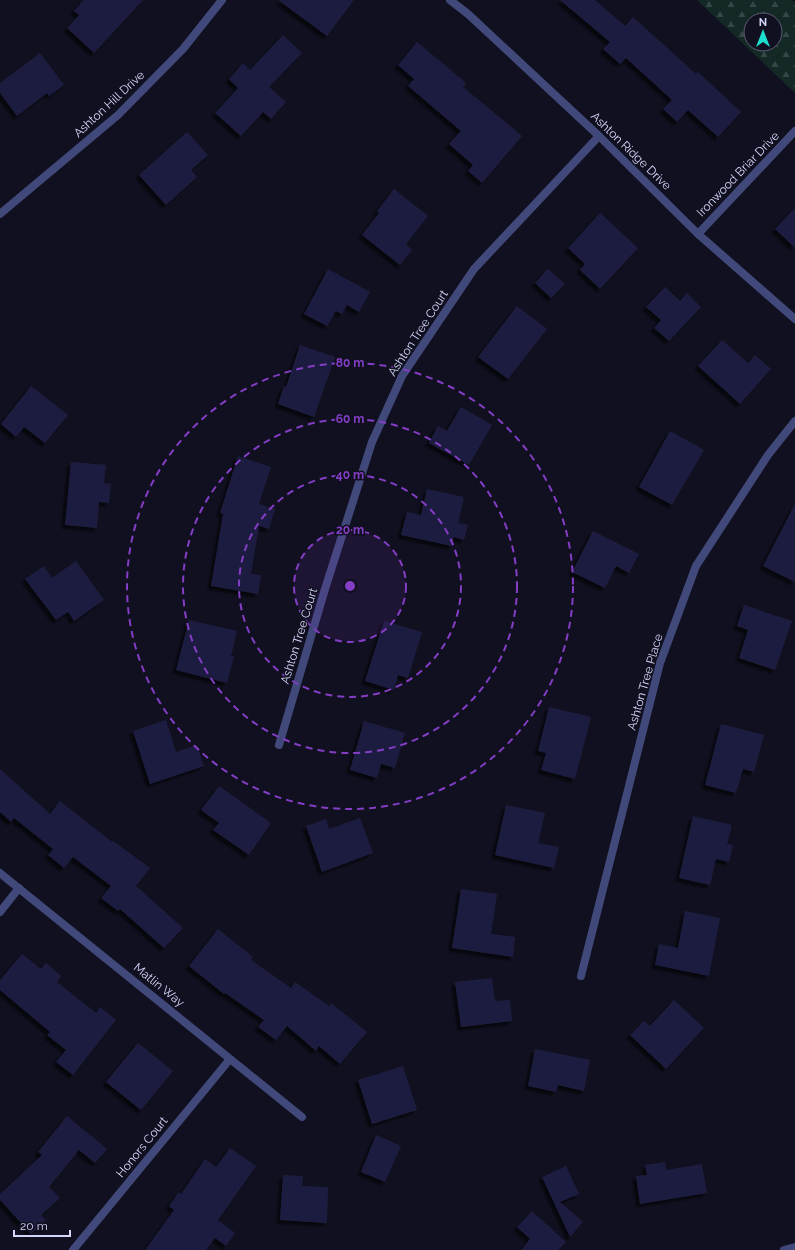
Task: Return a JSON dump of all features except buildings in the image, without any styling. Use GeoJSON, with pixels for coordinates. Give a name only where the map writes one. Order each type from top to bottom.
{"type":"FeatureCollection","features":[{"type":"Feature","properties":{"kind":"street","name":"Ashton Hill Drive"},"geometry":{"type":"LineString","coordinates":[[0,214],[118,115],[183,49],[222,0]]}},
{"type":"Feature","properties":{"kind":"street","name":"Ashton Ridge Drive"},"geometry":{"type":"LineString","coordinates":[[450,0],[468,14],[599,136],[698,234],[795,319]]}},
{"type":"Feature","properties":{"kind":"street","name":"Ironwood Briar Drive"},"geometry":{"type":"LineString","coordinates":[[698,234],[795,131]]}},
{"type":"Feature","properties":{"kind":"street","name":"Ashton Tree Court"},"geometry":{"type":"LineString","coordinates":[[279,745],[325,589],[372,442],[402,376],[474,269],[599,136]]}},
{"type":"Feature","properties":{"kind":"street","name":"Ashton Tree Place"},"geometry":{"type":"LineString","coordinates":[[580,976],[660,663],[696,566],[768,455],[795,421]]}},
{"type":"Feature","properties":{"kind":"street","name":"Matlin Way"},"geometry":{"type":"LineString","coordinates":[[0,873],[302,1117]]}},
{"type":"Feature","properties":{"kind":"street"},"geometry":{"type":"LineString","coordinates":[[0,912],[19,888]]}},
{"type":"Feature","properties":{"kind":"street","name":"Honors Court"},"geometry":{"type":"LineString","coordinates":[[73,1250],[230,1059]]}},
{"type":"Feature","properties":{"kind":"street"},"geometry":{"type":"LineString","coordinates":[[784,1250],[795,1247]]}},
{"type":"Feature","properties":{"kind":"green space"},"geometry":{"type":"Polygon","coordinates":[[[697,0],[792,0],[795,3],[795,93],[752,52],[783,52],[783,12],[743,12],[743,44],[697,0]]]}}]}
